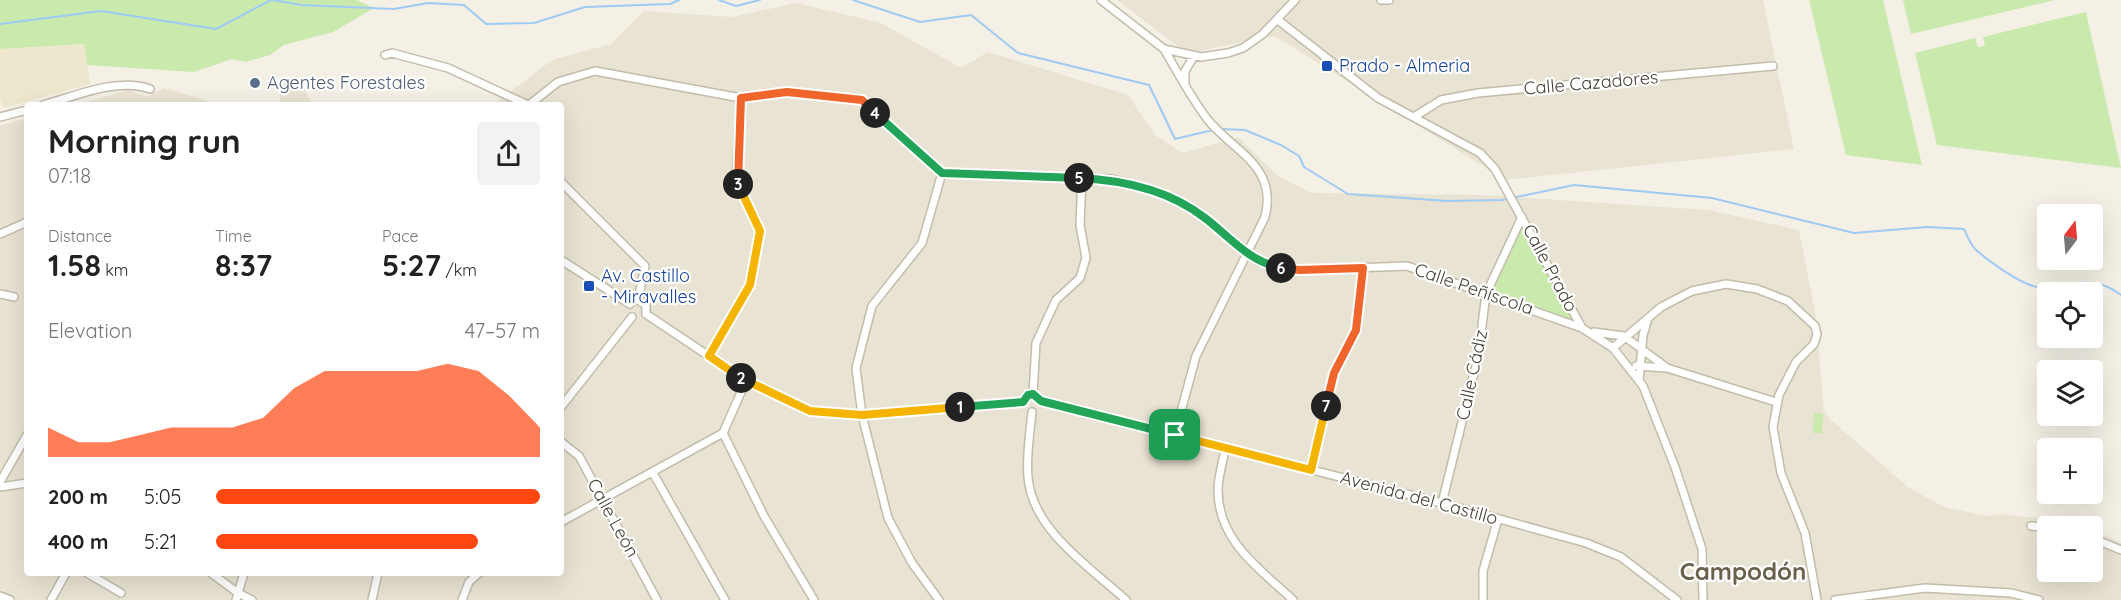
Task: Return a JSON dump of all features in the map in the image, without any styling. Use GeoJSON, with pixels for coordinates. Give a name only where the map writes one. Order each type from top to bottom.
{"type":"FeatureCollection","features":[{"type":"Feature","properties":{"kind":"street"},"geometry":{"type":"LineString","coordinates":[[1101,0],[1164,49],[1185,54],[1190,62],[1185,87]]}},
{"type":"Feature","properties":{"kind":"street"},"geometry":{"type":"LineString","coordinates":[[1174,66],[1243,48],[1278,20],[1295,0]]}},
{"type":"Feature","properties":{"kind":"street"},"geometry":{"type":"LineString","coordinates":[[1381,0],[1389,0]]}},
{"type":"Feature","properties":{"kind":"street","name":"Calle Prado"},"geometry":{"type":"LineString","coordinates":[[1278,20],[1378,98],[1480,153],[1495,169],[1582,328],[1590,331],[1613,348],[1639,381],[1675,467],[1702,549],[1703,600]]}},
{"type":"Feature","properties":{"kind":"street"},"geometry":{"type":"LineString","coordinates":[[1164,49],[1185,87],[1208,119],[1226,140],[1251,159],[1266,187],[1268,204],[1265,217],[1196,356],[1175,435]]}},
{"type":"Feature","properties":{"kind":"street"},"geometry":{"type":"LineString","coordinates":[[384,55],[392,53],[448,68],[522,102]]}},
{"type":"Feature","properties":{"kind":"street"},"geometry":{"type":"LineString","coordinates":[[1174,66],[1173,56],[1177,53]]}},
{"type":"Feature","properties":{"kind":"street","name":"Calle Cazadores"},"geometry":{"type":"LineString","coordinates":[[1414,117],[1441,100],[1478,93],[1773,66]]}},
{"type":"Feature","properties":{"kind":"street"},"geometry":{"type":"LineString","coordinates":[[533,102],[558,82],[595,71],[741,98],[787,92],[862,100],[942,173],[922,243],[872,306],[856,368],[862,415],[888,518],[912,562],[939,600]]}},
{"type":"Feature","properties":{"kind":"street"},"geometry":{"type":"LineString","coordinates":[[54,102],[123,84],[138,84],[150,89]]}},
{"type":"Feature","properties":{"kind":"street"},"geometry":{"type":"LineString","coordinates":[[709,356],[750,285],[760,231],[736,180],[741,98]]}},
{"type":"Feature","properties":{"kind":"street"},"geometry":{"type":"LineString","coordinates":[[0,117],[24,111]]}},
{"type":"Feature","properties":{"kind":"street","name":"Calle Peñíscola"},"geometry":{"type":"LineString","coordinates":[[942,173],[1112,180],[1143,187],[1177,200],[1204,217],[1258,261],[1300,270],[1407,266],[1582,328]]}},
{"type":"Feature","properties":{"kind":"street"},"geometry":{"type":"LineString","coordinates":[[1033,394],[1036,343],[1056,300],[1080,279],[1086,258],[1080,225],[1082,178]]}},
{"type":"Feature","properties":{"kind":"street"},"geometry":{"type":"LineString","coordinates":[[564,185],[645,266],[638,300]]}},
{"type":"Feature","properties":{"kind":"street","name":"Calle Cádiz"},"geometry":{"type":"LineString","coordinates":[[1442,503],[1478,357],[1486,294],[1522,217]]}},
{"type":"Feature","properties":{"kind":"street"},"geometry":{"type":"LineString","coordinates":[[0,234],[24,223]]}},
{"type":"Feature","properties":{"kind":"street"},"geometry":{"type":"LineString","coordinates":[[564,262],[630,304]]}},
{"type":"Feature","properties":{"kind":"street"},"geometry":{"type":"LineString","coordinates":[[1311,470],[1334,373],[1356,330],[1363,268]]}},
{"type":"Feature","properties":{"kind":"street"},"geometry":{"type":"LineString","coordinates":[[1613,348],[1624,336],[1661,307],[1692,291],[1726,284],[1757,289],[1788,301],[1815,326],[1817,334],[1814,344],[1796,362],[1776,402],[1773,427],[1781,473],[1805,533],[1817,600]]}},
{"type":"Feature","properties":{"kind":"street"},"geometry":{"type":"LineString","coordinates":[[0,294],[14,297]]}},
{"type":"Feature","properties":{"kind":"street"},"geometry":{"type":"LineString","coordinates":[[638,300],[646,305],[646,314]]}},
{"type":"Feature","properties":{"kind":"street"},"geometry":{"type":"LineString","coordinates":[[638,300],[630,304],[628,312],[632,317],[638,319],[646,314]]}},
{"type":"Feature","properties":{"kind":"street"},"geometry":{"type":"LineString","coordinates":[[646,314],[746,381],[810,411],[862,415],[1023,402]]}},
{"type":"Feature","properties":{"kind":"street"},"geometry":{"type":"LineString","coordinates":[[564,403],[632,317]]}},
{"type":"Feature","properties":{"kind":"street"},"geometry":{"type":"LineString","coordinates":[[1639,381],[1644,327],[1649,317]]}},
{"type":"Feature","properties":{"kind":"street"},"geometry":{"type":"LineString","coordinates":[[1590,331],[1624,336],[1667,368]]}},
{"type":"Feature","properties":{"kind":"street"},"geometry":{"type":"LineString","coordinates":[[1627,364],[1667,368],[1776,402]]}},
{"type":"Feature","properties":{"kind":"street"},"geometry":{"type":"LineString","coordinates":[[564,520],[723,433],[746,381]]}},
{"type":"Feature","properties":{"kind":"street"},"geometry":{"type":"LineString","coordinates":[[1033,394],[1041,401],[1039,409],[1032,412],[1024,408],[1023,402],[1028,395],[1033,394]]}},
{"type":"Feature","properties":{"kind":"street","name":"Avenida del Castillo"},"geometry":{"type":"LineString","coordinates":[[1041,401],[1442,503],[1586,543],[1621,557],[1677,600]]}},
{"type":"Feature","properties":{"kind":"street"},"geometry":{"type":"LineString","coordinates":[[1032,412],[1028,477],[1036,508],[1051,530],[1126,600]]}},
{"type":"Feature","properties":{"kind":"street"},"geometry":{"type":"LineString","coordinates":[[723,433],[764,516],[814,600]]}},
{"type":"Feature","properties":{"kind":"street"},"geometry":{"type":"LineString","coordinates":[[0,482],[24,440]]}},
{"type":"Feature","properties":{"kind":"street","name":"Calle León"},"geometry":{"type":"LineString","coordinates":[[564,444],[579,456],[657,600]]}},
{"type":"Feature","properties":{"kind":"street"},"geometry":{"type":"LineString","coordinates":[[1225,449],[1218,489],[1221,519],[1238,549],[1293,600]]}},
{"type":"Feature","properties":{"kind":"street"},"geometry":{"type":"LineString","coordinates":[[653,473],[725,600]]}},
{"type":"Feature","properties":{"kind":"street"},"geometry":{"type":"LineString","coordinates":[[0,487],[24,483]]}},
{"type":"Feature","properties":{"kind":"street"},"geometry":{"type":"LineString","coordinates":[[1483,600],[1484,571],[1498,519]]}},
{"type":"Feature","properties":{"kind":"street"},"geometry":{"type":"LineString","coordinates":[[2031,526],[2037,527]]}},
{"type":"Feature","properties":{"kind":"street"},"geometry":{"type":"LineString","coordinates":[[2103,543],[2121,550]]}},
{"type":"Feature","properties":{"kind":"street"},"geometry":{"type":"LineString","coordinates":[[51,600],[64,576]]}},
{"type":"Feature","properties":{"kind":"street"},"geometry":{"type":"LineString","coordinates":[[92,576],[121,593]]}},
{"type":"Feature","properties":{"kind":"street"},"geometry":{"type":"LineString","coordinates":[[214,576],[237,597],[252,600]]}},
{"type":"Feature","properties":{"kind":"street"},"geometry":{"type":"LineString","coordinates":[[237,597],[243,576]]}},
{"type":"Feature","properties":{"kind":"street"},"geometry":{"type":"LineString","coordinates":[[372,600],[377,576]]}},
{"type":"Feature","properties":{"kind":"street"},"geometry":{"type":"LineString","coordinates":[[462,600],[469,582],[475,576]]}},
{"type":"Feature","properties":{"kind":"street"},"geometry":{"type":"LineString","coordinates":[[1835,600],[1925,588],[2039,600]]}},
{"type":"Feature","properties":{"kind":"street"},"geometry":{"type":"LineString","coordinates":[[0,596],[10,600]]}},
{"type":"Feature","properties":{"kind":"shaded area"},"geometry":{"type":"Polygon","coordinates":[[[1117,0],[1763,0],[1794,149],[1505,180],[1275,36],[1187,53],[1117,0]]]}},
{"type":"Feature","properties":{"kind":"shaded area"},"geometry":{"type":"Polygon","coordinates":[[[796,3],[881,23],[961,68],[988,52],[1128,95],[1155,135],[1183,153],[1238,137],[1278,176],[1312,193],[1484,195],[1708,210],[1799,230],[1815,312],[1824,411],[1831,420],[1909,488],[1944,507],[1987,516],[2000,514],[2037,518],[2037,582],[2103,582],[2103,535],[2121,543],[2121,600],[0,600],[0,126],[24,119],[24,576],[564,576],[564,102],[497,102],[552,60],[611,44],[644,11],[732,17],[796,3]]]}},
{"type":"Feature","properties":{"kind":"shaded area"},"geometry":{"type":"Polygon","coordinates":[[[85,44],[90,84],[3,108],[0,99],[0,49],[85,44]]]}},
{"type":"Feature","properties":{"kind":"shaded area"},"geometry":{"type":"Polygon","coordinates":[[[278,81],[303,86],[311,102],[281,102],[278,81]]]}},
{"type":"Feature","properties":{"kind":"shaded area"},"geometry":{"type":"Polygon","coordinates":[[[164,88],[213,102],[86,102],[128,90],[147,97],[164,88]]]}},
{"type":"Feature","properties":{"kind":"green space"},"geometry":{"type":"Polygon","coordinates":[[[0,0],[357,0],[374,8],[333,32],[284,45],[270,55],[246,62],[232,59],[194,72],[87,65],[84,44],[0,49],[0,0]]]}},
{"type":"Feature","properties":{"kind":"green space"},"geometry":{"type":"Polygon","coordinates":[[[1809,0],[1883,0],[1922,165],[1846,155],[1809,0]]]}},
{"type":"Feature","properties":{"kind":"green space"},"geometry":{"type":"Polygon","coordinates":[[[1903,0],[2055,0],[1911,34],[1903,0]]]}},
{"type":"Feature","properties":{"kind":"green space"},"geometry":{"type":"Polygon","coordinates":[[[2086,12],[2121,168],[1937,145],[1915,53],[1975,38],[1978,47],[1985,46],[1983,37],[2086,12]]]}},
{"type":"Feature","properties":{"kind":"green space"},"geometry":{"type":"Polygon","coordinates":[[[1522,217],[1582,328],[1486,294],[1522,217]]]}},
{"type":"Feature","properties":{"kind":"green space"},"geometry":{"type":"Polygon","coordinates":[[[1814,413],[1823,413],[1822,434],[1813,433],[1814,413]]]}},
{"type":"Feature","properties":{"kind":"waterway"},"geometry":{"type":"LineString","coordinates":[[0,24],[101,11],[216,29],[271,0]]}},
{"type":"Feature","properties":{"kind":"waterway"},"geometry":{"type":"LineString","coordinates":[[273,0],[301,5],[394,9],[428,3],[464,5],[486,24],[534,23],[585,7],[670,4],[679,0]]}},
{"type":"Feature","properties":{"kind":"waterway"},"geometry":{"type":"LineString","coordinates":[[719,0],[736,6],[760,0]]}},
{"type":"Feature","properties":{"kind":"waterway"},"geometry":{"type":"LineString","coordinates":[[853,0],[920,22],[971,15],[1018,53],[1149,85],[1175,139],[1213,130]]}},
{"type":"Feature","properties":{"kind":"waterway"},"geometry":{"type":"LineString","coordinates":[[1219,129],[1245,130],[1281,145],[1299,156],[1304,167],[1348,194],[1447,201],[1502,200],[1574,185],[1712,198],[1854,233],[1927,227],[1964,229],[1975,249],[2024,283],[2039,287],[2081,283],[2101,284],[2121,295]]}},
{"type":"Feature","properties":{"kind":"place","name":"Prado - Almeria"},"geometry":{"type":"Point","coordinates":[1327,66]}},
{"type":"Feature","properties":{"kind":"place","name":"Agentes Forestales"},"geometry":{"type":"Point","coordinates":[255,83]}},
{"type":"Feature","properties":{"kind":"place","name":"Av. Castillo - Miravalles"},"geometry":{"type":"Point","coordinates":[589,286]}},
{"type":"Feature","properties":{"kind":"district","name":"Campodón"},"geometry":{"type":"Point","coordinates":[1743,572]}},
{"type":"Feature","properties":{"kind":"route"},"geometry":{"type":"LineString","coordinates":[[787,92],[862,100],[942,173],[1112,180],[1143,187],[1177,200],[1204,217],[1258,261],[1300,270],[1363,268],[1356,330],[1334,373],[1311,470],[1175,435],[1041,401],[1033,394],[1025,397],[1023,402],[862,415],[810,411],[746,381],[709,356],[750,285],[760,231],[736,180],[741,98],[787,92]]}}]}
